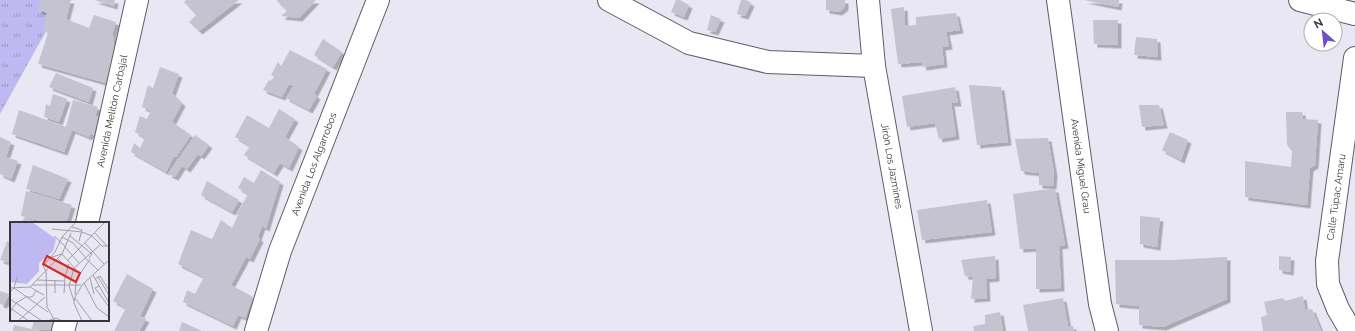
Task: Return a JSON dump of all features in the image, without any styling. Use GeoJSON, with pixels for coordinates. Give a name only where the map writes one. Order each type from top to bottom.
{"type":"FeatureCollection","features":[{"type":"Feature","properties":{"kind":"street","name":"Avenida Melitón Carbajal"},"geometry":{"type":"LineString","coordinates":[[87,222],[137,0]]}},
{"type":"Feature","properties":{"kind":"street","name":"Avenida Los Algarrobos"},"geometry":{"type":"LineString","coordinates":[[256,331],[280,251],[378,0]]}},
{"type":"Feature","properties":{"kind":"street"},"geometry":{"type":"LineString","coordinates":[[609,0],[689,43],[768,62],[874,66]]}},
{"type":"Feature","properties":{"kind":"street","name":"Jirón Los Jazmines"},"geometry":{"type":"LineString","coordinates":[[868,0],[874,66],[921,331]]}},
{"type":"Feature","properties":{"kind":"street","name":"Avenida Miguel Grau"},"geometry":{"type":"LineString","coordinates":[[1058,0],[1100,304],[1107,331]]}},
{"type":"Feature","properties":{"kind":"street"},"geometry":{"type":"LineString","coordinates":[[1300,0],[1355,14]]}},
{"type":"Feature","properties":{"kind":"street","name":"Calle Túpac Amaru"},"geometry":{"type":"LineString","coordinates":[[1350,331],[1338,309],[1328,284],[1327,261],[1355,58]]}},
{"type":"Feature","properties":{"kind":"street"},"geometry":{"type":"LineString","coordinates":[[63,331],[66,321]]}},
{"type":"Feature","properties":{"kind":"green space"},"geometry":{"type":"Polygon","coordinates":[[[0,0],[61,0],[56,13],[0,114],[0,0]]]}},
{"type":"Feature","properties":{"kind":"building"},"geometry":{"type":"Polygon","coordinates":[[[41,0],[71,0],[66,19],[89,28],[94,15],[116,22],[112,35],[115,52],[106,83],[38,64],[48,33],[43,29],[47,13],[38,10],[41,0]]]}},
{"type":"Feature","properties":{"kind":"building"},"geometry":{"type":"Polygon","coordinates":[[[94,0],[115,0],[114,6],[94,0]]]}},
{"type":"Feature","properties":{"kind":"building"},"geometry":{"type":"Polygon","coordinates":[[[186,0],[239,0],[199,31],[189,22],[196,15],[184,2],[186,0]]]}},
{"type":"Feature","properties":{"kind":"building"},"geometry":{"type":"Polygon","coordinates":[[[316,0],[299,18],[281,16],[287,11],[277,1],[316,0]]]}},
{"type":"Feature","properties":{"kind":"building"},"geometry":{"type":"Polygon","coordinates":[[[676,0],[680,0],[689,5],[684,17],[671,12],[676,0]]]}},
{"type":"Feature","properties":{"kind":"building"},"geometry":{"type":"Polygon","coordinates":[[[741,0],[746,0],[751,3],[745,16],[737,14],[741,0]]]}},
{"type":"Feature","properties":{"kind":"building"},"geometry":{"type":"Polygon","coordinates":[[[826,0],[845,0],[845,7],[839,12],[826,10],[826,0]]]}},
{"type":"Feature","properties":{"kind":"building"},"geometry":{"type":"Polygon","coordinates":[[[1084,0],[1119,0],[1118,7],[1084,0]]]}},
{"type":"Feature","properties":{"kind":"building"},"geometry":{"type":"Polygon","coordinates":[[[904,7],[905,26],[916,25],[916,17],[956,13],[960,30],[946,32],[949,46],[942,47],[944,64],[923,67],[922,62],[898,64],[891,9],[904,7]]]}},
{"type":"Feature","properties":{"kind":"building"},"geometry":{"type":"Polygon","coordinates":[[[711,15],[721,19],[715,32],[707,30],[711,15]]]}},
{"type":"Feature","properties":{"kind":"building"},"geometry":{"type":"Polygon","coordinates":[[[1093,20],[1118,20],[1118,45],[1094,44],[1093,20]]]}},
{"type":"Feature","properties":{"kind":"building"},"geometry":{"type":"Polygon","coordinates":[[[1136,37],[1157,39],[1158,57],[1134,55],[1136,37]]]}},
{"type":"Feature","properties":{"kind":"building"},"geometry":{"type":"Polygon","coordinates":[[[323,39],[342,52],[333,67],[314,55],[323,39]]]}},
{"type":"Feature","properties":{"kind":"building"},"geometry":{"type":"Polygon","coordinates":[[[290,50],[327,69],[314,94],[317,96],[309,110],[286,98],[294,86],[289,84],[282,97],[263,90],[269,80],[271,81],[274,77],[271,75],[278,62],[281,66],[290,50]]]}},
{"type":"Feature","properties":{"kind":"building"},"geometry":{"type":"Polygon","coordinates":[[[160,67],[179,74],[172,93],[182,103],[172,122],[191,135],[176,157],[174,156],[166,172],[131,152],[134,143],[140,148],[145,138],[135,132],[140,116],[147,119],[151,111],[142,107],[148,85],[153,88],[160,67]]]}},
{"type":"Feature","properties":{"kind":"building"},"geometry":{"type":"Polygon","coordinates":[[[56,73],[93,88],[89,102],[49,87],[56,73]]]}},
{"type":"Feature","properties":{"kind":"building"},"geometry":{"type":"Polygon","coordinates":[[[969,85],[1001,87],[1008,142],[977,145],[969,85]]]}},
{"type":"Feature","properties":{"kind":"building"},"geometry":{"type":"Polygon","coordinates":[[[955,87],[958,103],[951,103],[956,136],[939,139],[935,123],[907,127],[902,96],[955,87]]]}},
{"type":"Feature","properties":{"kind":"building"},"geometry":{"type":"Polygon","coordinates":[[[53,94],[67,99],[59,122],[44,117],[46,104],[50,106],[53,94]]]}},
{"type":"Feature","properties":{"kind":"building"},"geometry":{"type":"Polygon","coordinates":[[[73,100],[98,107],[95,116],[109,120],[104,138],[90,134],[89,137],[72,130],[64,152],[12,134],[19,110],[66,127],[73,100]]]}},
{"type":"Feature","properties":{"kind":"building"},"geometry":{"type":"Polygon","coordinates":[[[1139,105],[1159,105],[1164,125],[1142,127],[1139,105]]]}},
{"type":"Feature","properties":{"kind":"building"},"geometry":{"type":"Polygon","coordinates":[[[279,109],[295,119],[285,137],[299,147],[289,168],[280,163],[274,173],[244,155],[250,146],[235,137],[247,115],[269,128],[279,109]]]}},
{"type":"Feature","properties":{"kind":"building"},"geometry":{"type":"Polygon","coordinates":[[[1286,112],[1302,112],[1303,119],[1318,120],[1315,165],[1310,168],[1307,205],[1245,197],[1245,161],[1291,167],[1292,151],[1287,145],[1286,112]]]}},
{"type":"Feature","properties":{"kind":"building"},"geometry":{"type":"Polygon","coordinates":[[[1170,132],[1188,140],[1181,160],[1162,150],[1170,132]]]}},
{"type":"Feature","properties":{"kind":"building"},"geometry":{"type":"Polygon","coordinates":[[[195,135],[209,145],[201,156],[198,154],[187,169],[182,166],[175,177],[168,174],[195,135]]]}},
{"type":"Feature","properties":{"kind":"building"},"geometry":{"type":"Polygon","coordinates":[[[0,137],[11,142],[6,157],[18,161],[11,179],[0,174],[0,137]]]}},
{"type":"Feature","properties":{"kind":"building"},"geometry":{"type":"Polygon","coordinates":[[[1048,138],[1054,173],[1053,186],[1039,185],[1039,173],[1021,171],[1015,139],[1048,138]]]}},
{"type":"Feature","properties":{"kind":"building"},"geometry":{"type":"Polygon","coordinates":[[[33,165],[68,179],[59,199],[26,189],[33,165]]]}},
{"type":"Feature","properties":{"kind":"building"},"geometry":{"type":"Polygon","coordinates":[[[261,170],[280,182],[266,228],[262,226],[258,237],[260,239],[250,259],[246,257],[231,285],[253,297],[245,318],[238,315],[233,326],[183,302],[187,290],[195,294],[204,277],[178,264],[191,230],[212,239],[221,220],[232,228],[238,215],[236,215],[248,194],[238,188],[244,177],[254,183],[261,170]]]}},
{"type":"Feature","properties":{"kind":"building"},"geometry":{"type":"Polygon","coordinates":[[[207,181],[239,200],[232,212],[201,195],[207,181]]]}},
{"type":"Feature","properties":{"kind":"building"},"geometry":{"type":"Polygon","coordinates":[[[1055,189],[1065,245],[1059,246],[1061,288],[1036,289],[1036,248],[1020,249],[1013,194],[1055,189]]]}},
{"type":"Feature","properties":{"kind":"building"},"geometry":{"type":"Polygon","coordinates":[[[26,191],[72,205],[66,222],[44,222],[21,216],[26,191]]]}},
{"type":"Feature","properties":{"kind":"building"},"geometry":{"type":"Polygon","coordinates":[[[987,200],[992,232],[922,240],[917,210],[987,200]]]}},
{"type":"Feature","properties":{"kind":"building"},"geometry":{"type":"Polygon","coordinates":[[[1140,216],[1160,218],[1157,247],[1140,244],[1140,216]]]}},
{"type":"Feature","properties":{"kind":"building"},"geometry":{"type":"Polygon","coordinates":[[[24,218],[37,222],[22,222],[24,218]]]}},
{"type":"Feature","properties":{"kind":"building"},"geometry":{"type":"Polygon","coordinates":[[[7,241],[10,242],[10,263],[0,260],[7,241]]]}},
{"type":"Feature","properties":{"kind":"building"},"geometry":{"type":"Polygon","coordinates":[[[995,256],[996,278],[986,279],[987,298],[971,299],[973,277],[965,276],[961,260],[995,256]]]}},
{"type":"Feature","properties":{"kind":"building"},"geometry":{"type":"Polygon","coordinates":[[[1279,256],[1291,257],[1290,272],[1279,270],[1279,256]]]}},
{"type":"Feature","properties":{"kind":"building"},"geometry":{"type":"Polygon","coordinates":[[[1227,257],[1227,299],[1163,327],[1139,325],[1139,306],[1116,304],[1115,260],[1171,260],[1227,257]]]}},
{"type":"Feature","properties":{"kind":"building"},"geometry":{"type":"Polygon","coordinates":[[[127,274],[153,289],[140,316],[146,319],[139,331],[114,331],[126,308],[113,301],[127,274]]]}},
{"type":"Feature","properties":{"kind":"building"},"geometry":{"type":"Polygon","coordinates":[[[0,291],[9,294],[4,305],[0,304],[0,291]]]}},
{"type":"Feature","properties":{"kind":"building"},"geometry":{"type":"Polygon","coordinates":[[[1303,296],[1305,310],[1312,309],[1321,331],[1263,331],[1261,317],[1267,315],[1264,302],[1283,298],[1285,301],[1303,296]]]}},
{"type":"Feature","properties":{"kind":"building"},"geometry":{"type":"Polygon","coordinates":[[[1063,298],[1068,326],[1073,326],[1074,331],[1028,331],[1023,305],[1063,298]]]}},
{"type":"Feature","properties":{"kind":"building"},"geometry":{"type":"Polygon","coordinates":[[[1000,312],[1003,331],[974,331],[973,326],[985,324],[985,315],[1000,312]]]}},
{"type":"Feature","properties":{"kind":"building"},"geometry":{"type":"Polygon","coordinates":[[[34,321],[54,321],[53,330],[32,329],[34,321]]]}},
{"type":"Feature","properties":{"kind":"building"},"geometry":{"type":"Polygon","coordinates":[[[182,322],[202,331],[179,331],[182,322]]]}},
{"type":"Feature","properties":{"kind":"building"},"geometry":{"type":"Polygon","coordinates":[[[14,325],[40,331],[13,331],[14,325]]]}}]}
